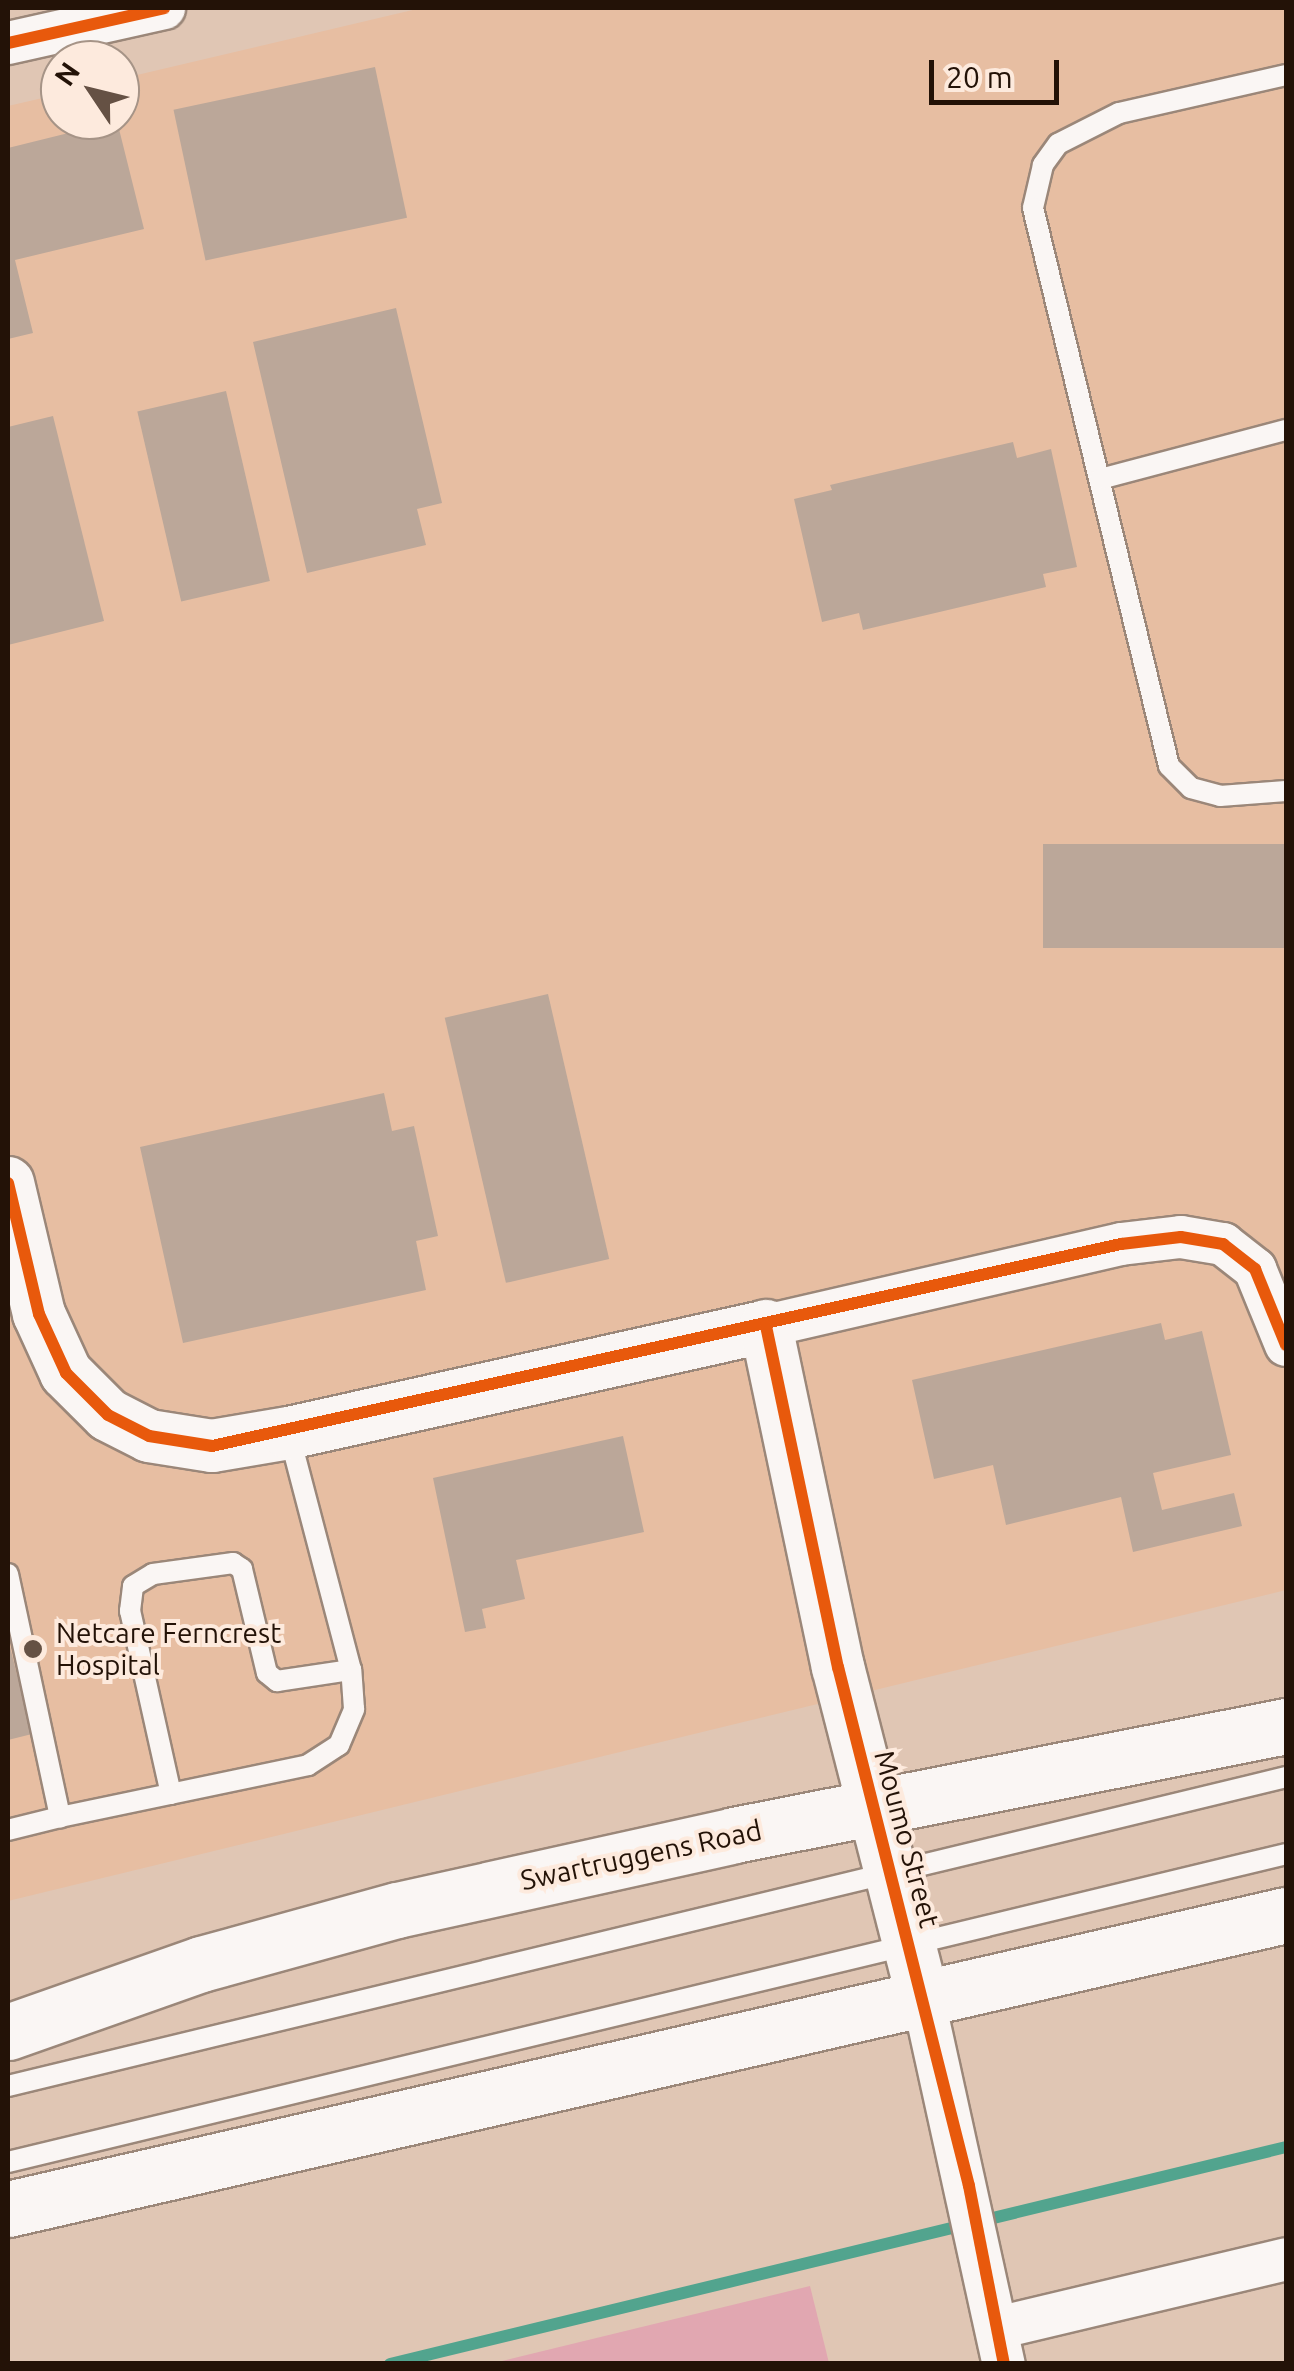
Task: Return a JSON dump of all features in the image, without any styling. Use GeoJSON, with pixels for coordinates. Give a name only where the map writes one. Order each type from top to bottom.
{"type":"FeatureCollection","features":[{"type":"Feature","properties":{"kind":"main road","name":"Swartruggens Road"},"geometry":{"type":"LineString","coordinates":[[8,2032],[201,1964],[397,1910],[871,1807],[1002,1787],[1286,1726]]}},
{"type":"Feature","properties":{"kind":"main road"},"geometry":{"type":"LineString","coordinates":[[8,2209],[1286,1914]]}},
{"type":"Feature","properties":{"kind":"street"},"geometry":{"type":"LineString","coordinates":[[8,43],[164,8]]}},
{"type":"Feature","properties":{"kind":"street"},"geometry":{"type":"LineString","coordinates":[[8,1184],[14,1240],[39,1314],[66,1374],[108,1414],[149,1436],[212,1446],[289,1432],[1121,1244],[1181,1237],[1223,1244],[1255,1269],[1286,1345]]}},
{"type":"Feature","properties":{"kind":"street","name":"Moumo Street"},"geometry":{"type":"LineString","coordinates":[[766,1326],[871,1807],[924,1997],[1000,2346]]}},
{"type":"Feature","properties":{"kind":"street"},"geometry":{"type":"LineString","coordinates":[[1000,2346],[1286,2259]]}},
{"type":"Feature","properties":{"kind":"lane"},"geometry":{"type":"LineString","coordinates":[[1286,75],[1119,113],[1058,144],[1043,164],[1032,208],[1169,766],[1191,788],[1220,796],[1286,791]]}},
{"type":"Feature","properties":{"kind":"lane"},"geometry":{"type":"LineString","coordinates":[[1100,478],[1286,430]]}},
{"type":"Feature","properties":{"kind":"lane"},"geometry":{"type":"LineString","coordinates":[[8,1830],[308,1765],[339,1745],[354,1709],[351,1670],[289,1432]]}},
{"type":"Feature","properties":{"kind":"lane"},"geometry":{"type":"LineString","coordinates":[[171,1794],[130,1612],[133,1586],[153,1574],[233,1563],[242,1569],[268,1672],[277,1681],[351,1670]]}},
{"type":"Feature","properties":{"kind":"lane"},"geometry":{"type":"LineString","coordinates":[[8,1574],[60,1817]]}},
{"type":"Feature","properties":{"kind":"lane"},"geometry":{"type":"LineString","coordinates":[[8,2086],[1286,1777]]}},
{"type":"Feature","properties":{"kind":"lane"},"geometry":{"type":"LineString","coordinates":[[8,2162],[1286,1854]]}},
{"type":"Feature","properties":{"kind":"shaded area"},"geometry":{"type":"Polygon","coordinates":[[[421,8],[1286,8],[1286,1590],[8,1901],[8,106],[40,99],[40,140],[140,140],[140,74],[421,8]]]}},
{"type":"Feature","properties":{"kind":"shaded area"},"geometry":{"type":"Polygon","coordinates":[[[810,2286],[829,2363],[494,2363],[810,2286]]]}},
{"type":"Feature","properties":{"kind":"building"},"geometry":{"type":"Polygon","coordinates":[[[375,67],[407,218],[206,260],[174,110],[375,67]]]}},
{"type":"Feature","properties":{"kind":"building"},"geometry":{"type":"Polygon","coordinates":[[[40,140],[122,140],[144,229],[15,260],[33,333],[8,339],[8,148],[40,140]]]}},
{"type":"Feature","properties":{"kind":"building"},"geometry":{"type":"Polygon","coordinates":[[[396,308],[442,503],[417,509],[426,545],[307,573],[253,342],[396,308]]]}},
{"type":"Feature","properties":{"kind":"building"},"geometry":{"type":"Polygon","coordinates":[[[226,391],[270,581],[181,601],[137,411],[226,391]]]}},
{"type":"Feature","properties":{"kind":"building"},"geometry":{"type":"Polygon","coordinates":[[[53,416],[104,621],[8,645],[8,427],[53,416]]]}},
{"type":"Feature","properties":{"kind":"building"},"geometry":{"type":"Polygon","coordinates":[[[1013,442],[1017,458],[1051,449],[1077,567],[1043,574],[1046,587],[863,630],[859,613],[822,622],[794,499],[832,490],[830,485],[1013,442]]]}},
{"type":"Feature","properties":{"kind":"building"},"geometry":{"type":"Polygon","coordinates":[[[1043,844],[1286,844],[1286,948],[1043,948],[1043,844]]]}},
{"type":"Feature","properties":{"kind":"building"},"geometry":{"type":"Polygon","coordinates":[[[548,994],[609,1259],[506,1283],[445,1018],[548,994]]]}},
{"type":"Feature","properties":{"kind":"building"},"geometry":{"type":"Polygon","coordinates":[[[384,1093],[392,1131],[414,1126],[438,1236],[416,1241],[426,1290],[183,1343],[140,1147],[384,1093]]]}},
{"type":"Feature","properties":{"kind":"building"},"geometry":{"type":"Polygon","coordinates":[[[1161,1323],[1165,1340],[1202,1331],[1231,1455],[1153,1473],[1162,1510],[1234,1493],[1242,1526],[1133,1552],[1121,1497],[1006,1525],[993,1465],[934,1479],[912,1380],[1161,1323]]]}},
{"type":"Feature","properties":{"kind":"building"},"geometry":{"type":"Polygon","coordinates":[[[623,1436],[644,1532],[516,1560],[525,1599],[482,1609],[486,1628],[465,1632],[433,1478],[623,1436]]]}},
{"type":"Feature","properties":{"kind":"building"},"geometry":{"type":"Polygon","coordinates":[[[8,1639],[32,1734],[8,1740],[8,1639]]]}},
{"type":"Feature","properties":{"kind":"waterway"},"geometry":{"type":"LineString","coordinates":[[390,2364],[1286,2147]]}},
{"type":"Feature","properties":{"kind":"cycle path"},"geometry":{"type":"LineString","coordinates":[[8,43],[164,8]]}},
{"type":"Feature","properties":{"kind":"cycle path"},"geometry":{"type":"LineString","coordinates":[[8,1183],[39,1314],[66,1373],[108,1415],[149,1436],[212,1446],[1121,1244],[1181,1237],[1223,1244],[1255,1269],[1286,1345]]}},
{"type":"Feature","properties":{"kind":"cycle path"},"geometry":{"type":"LineString","coordinates":[[766,1326],[838,1667],[969,2186],[1004,2364]]}},
{"type":"Feature","properties":{"kind":"place","name":"Netcare Ferncrest Hospital"},"geometry":{"type":"Point","coordinates":[33,1649]}}]}
